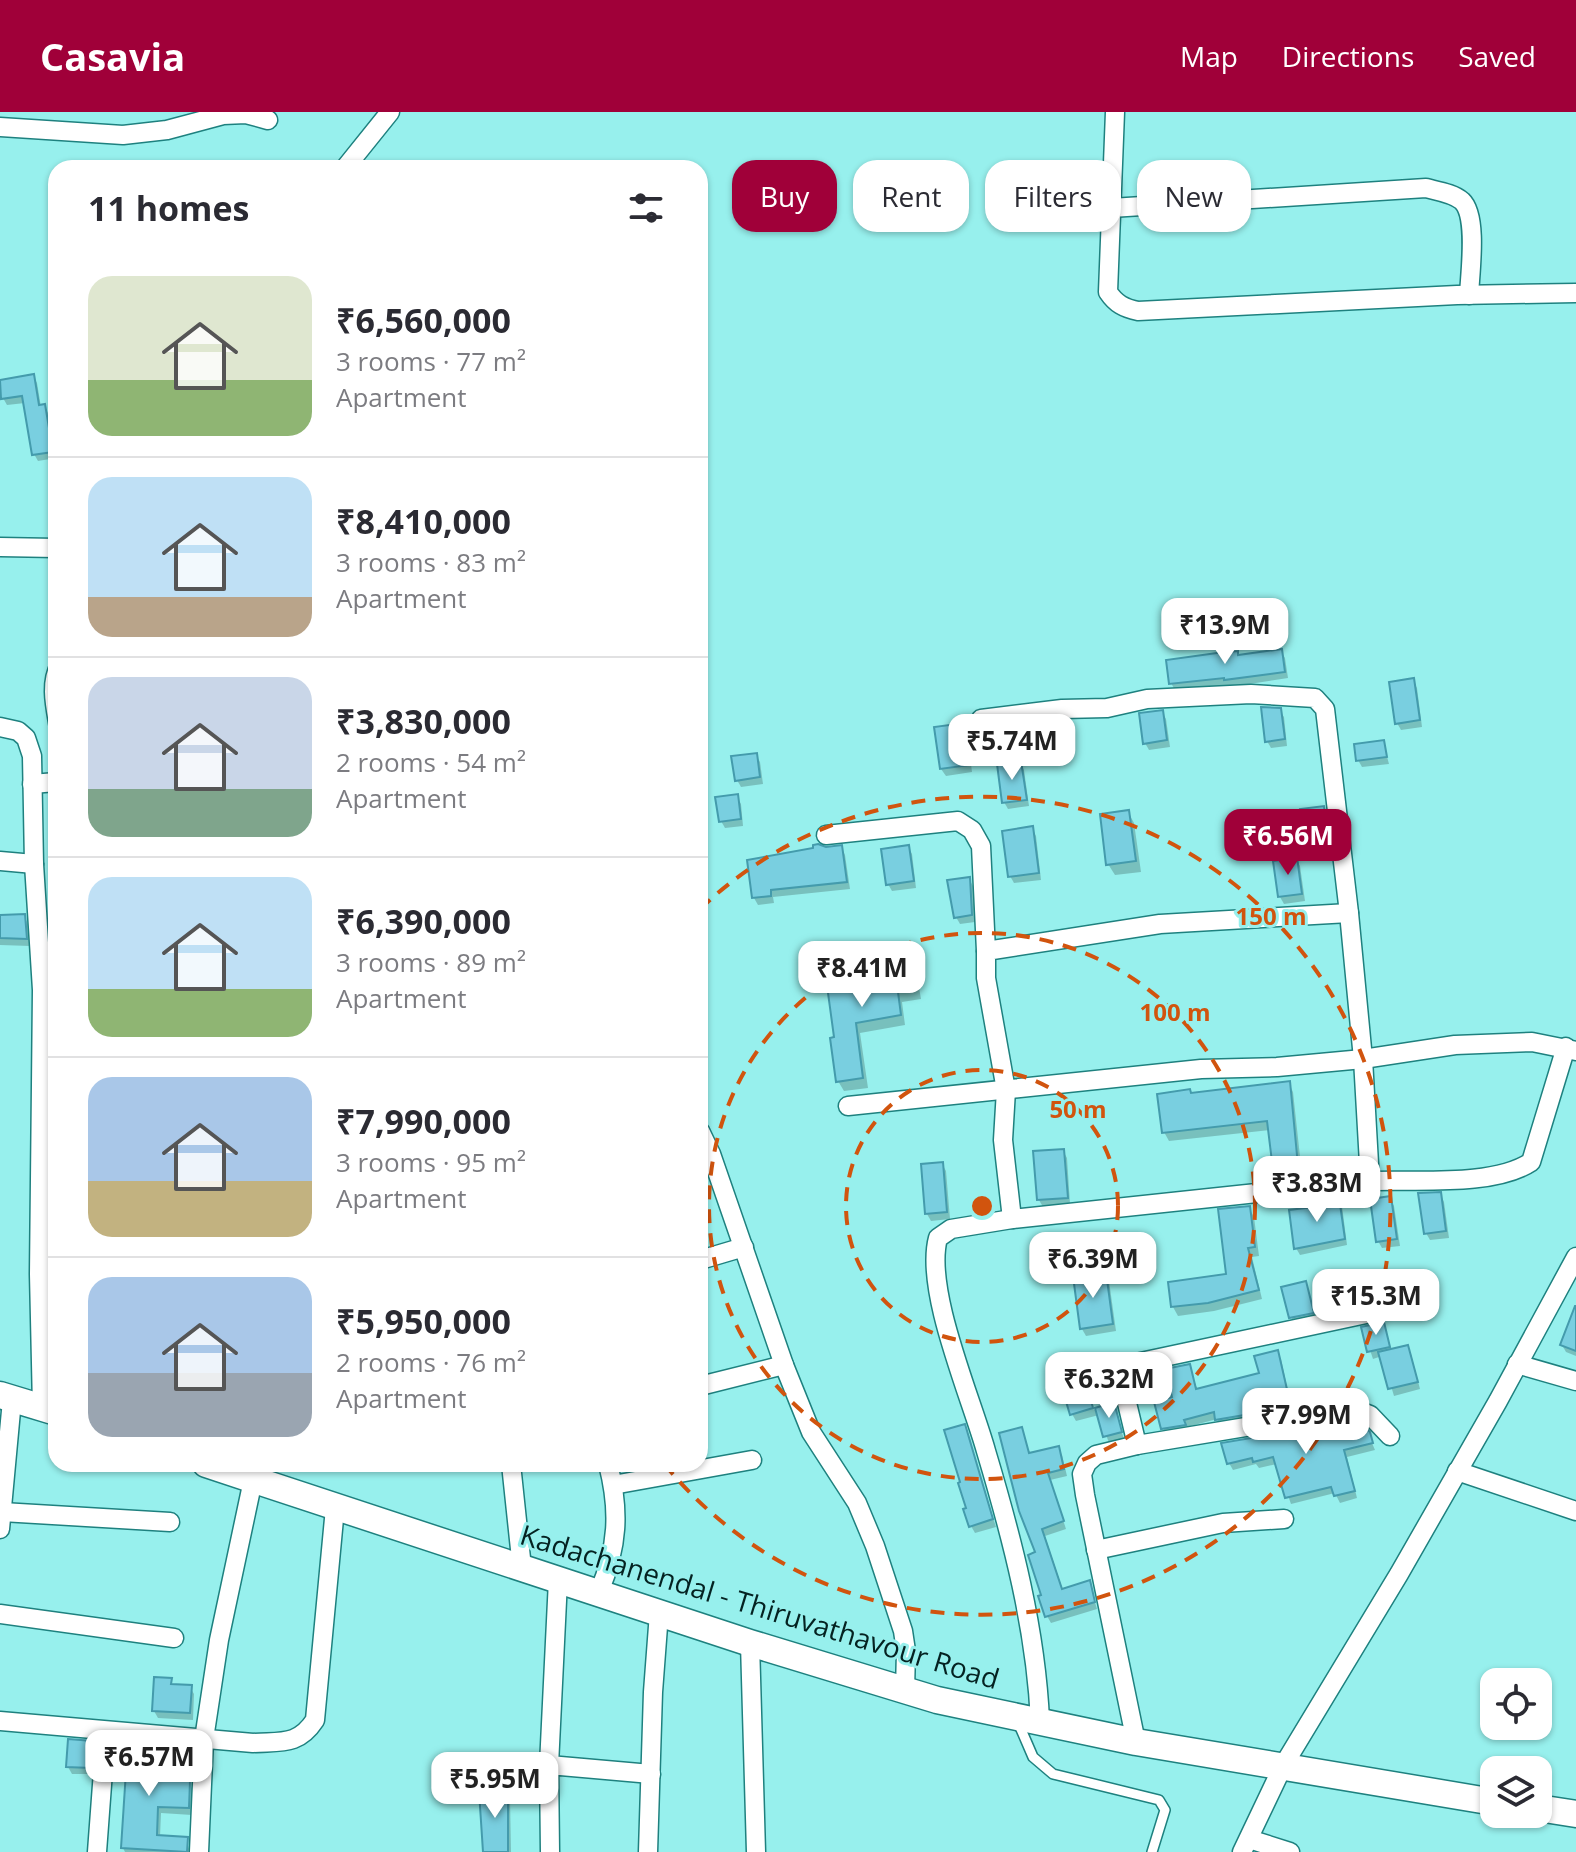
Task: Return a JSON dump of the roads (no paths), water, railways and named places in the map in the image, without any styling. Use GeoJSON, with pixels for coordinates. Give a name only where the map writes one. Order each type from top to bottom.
{"type":"FeatureCollection","features":[{"type":"Feature","properties":{"kind":"main road"},"geometry":{"type":"LineString","coordinates":[[6,1397],[48,1410]]}},
{"type":"Feature","properties":{"kind":"main road","name":"Kadachanendal - Thiruvathavour Road"},"geometry":{"type":"LineString","coordinates":[[230,1472],[750,1643],[905,1690],[1136,1742],[1480,1800]]}},
{"type":"Feature","properties":{"kind":"main road"},"geometry":{"type":"LineString","coordinates":[[1552,1810],[1576,1814]]}},
{"type":"Feature","properties":{"kind":"street"},"geometry":{"type":"LineString","coordinates":[[351,160],[390,112]]}},
{"type":"Feature","properties":{"kind":"street"},"geometry":{"type":"LineString","coordinates":[[1113,160],[1115,112]]}},
{"type":"Feature","properties":{"kind":"street"},"geometry":{"type":"LineString","coordinates":[[0,127],[123,135],[167,130],[223,115],[246,114],[268,120]]}},
{"type":"Feature","properties":{"kind":"street"},"geometry":{"type":"LineString","coordinates":[[1121,207],[1426,188],[1462,201],[1471,216],[1469,295]]}},
{"type":"Feature","properties":{"kind":"street"},"geometry":{"type":"LineString","coordinates":[[1110,232],[1108,292],[1115,302],[1126,309],[1138,311],[1576,293]]}},
{"type":"Feature","properties":{"kind":"street"},"geometry":{"type":"LineString","coordinates":[[0,547],[48,548]]}},
{"type":"Feature","properties":{"kind":"street"},"geometry":{"type":"LineString","coordinates":[[981,719],[1062,709],[1107,708],[1147,699],[1251,694],[1315,698],[1325,709],[1363,1059],[1370,1181]]}},
{"type":"Feature","properties":{"kind":"street"},"geometry":{"type":"LineString","coordinates":[[0,727],[18,731],[26,738],[32,756],[34,864],[48,999]]}},
{"type":"Feature","properties":{"kind":"street"},"geometry":{"type":"LineString","coordinates":[[32,784],[48,783]]}},
{"type":"Feature","properties":{"kind":"street"},"geometry":{"type":"LineString","coordinates":[[826,835],[958,821],[972,830],[981,846],[986,978],[1006,1090],[1003,1140],[1012,1219]]}},
{"type":"Feature","properties":{"kind":"street"},"geometry":{"type":"LineString","coordinates":[[0,861],[34,864]]}},
{"type":"Feature","properties":{"kind":"street"},"geometry":{"type":"LineString","coordinates":[[986,951],[1160,924],[1349,913]]}},
{"type":"Feature","properties":{"kind":"street"},"geometry":{"type":"LineString","coordinates":[[48,1036],[39,1274],[48,1396]]}},
{"type":"Feature","properties":{"kind":"street"},"geometry":{"type":"LineString","coordinates":[[848,1106],[1201,1069],[1277,1067],[1363,1059],[1455,1045],[1532,1042],[1571,1049],[1531,1162],[1496,1177],[1370,1181],[1012,1219],[951,1229],[938,1238],[933,1254],[938,1287],[956,1360],[986,1448],[1008,1532],[1038,1670],[1028,1718]]}},
{"type":"Feature","properties":{"kind":"street"},"geometry":{"type":"LineString","coordinates":[[708,1148],[784,1365],[811,1432],[857,1503],[875,1546],[903,1631],[905,1690]]}},
{"type":"Feature","properties":{"kind":"street"},"geometry":{"type":"LineString","coordinates":[[708,1258],[744,1247]]}},
{"type":"Feature","properties":{"kind":"street"},"geometry":{"type":"LineString","coordinates":[[1290,1852],[1246,1845],[1283,1766],[1392,1586],[1574,1265]]}},
{"type":"Feature","properties":{"kind":"street"},"geometry":{"type":"LineString","coordinates":[[1137,1445],[1122,1382],[1124,1370],[1136,1363],[1380,1311]]}},
{"type":"Feature","properties":{"kind":"street"},"geometry":{"type":"LineString","coordinates":[[1517,1364],[1576,1381]]}},
{"type":"Feature","properties":{"kind":"street"},"geometry":{"type":"LineString","coordinates":[[708,1384],[784,1365]]}},
{"type":"Feature","properties":{"kind":"street"},"geometry":{"type":"LineString","coordinates":[[6,1397],[1,1520],[170,1522]]}},
{"type":"Feature","properties":{"kind":"street"},"geometry":{"type":"LineString","coordinates":[[1136,1742],[1082,1474],[1087,1463],[1096,1455],[1137,1445],[1355,1409],[1370,1415],[1390,1436]]}},
{"type":"Feature","properties":{"kind":"street"},"geometry":{"type":"LineString","coordinates":[[708,1468],[752,1460]]}},
{"type":"Feature","properties":{"kind":"street"},"geometry":{"type":"LineString","coordinates":[[1457,1471],[1576,1511]]}},
{"type":"Feature","properties":{"kind":"street"},"geometry":{"type":"LineString","coordinates":[[512,1472],[522,1568]]}},
{"type":"Feature","properties":{"kind":"street"},"geometry":{"type":"LineString","coordinates":[[599,1592],[610,1567],[615,1544],[610,1472]]}},
{"type":"Feature","properties":{"kind":"street"},"geometry":{"type":"LineString","coordinates":[[613,1485],[685,1472]]}},
{"type":"Feature","properties":{"kind":"street"},"geometry":{"type":"LineString","coordinates":[[199,1852],[204,1739],[219,1640],[253,1480]]}},
{"type":"Feature","properties":{"kind":"street"},"geometry":{"type":"LineString","coordinates":[[0,1721],[253,1743],[294,1741],[306,1733],[315,1720],[335,1508]]}},
{"type":"Feature","properties":{"kind":"street"},"geometry":{"type":"LineString","coordinates":[[1096,1550],[1223,1523],[1284,1519]]}},
{"type":"Feature","properties":{"kind":"street"},"geometry":{"type":"LineString","coordinates":[[550,1852],[549,1765],[558,1580]]}},
{"type":"Feature","properties":{"kind":"street"},"geometry":{"type":"LineString","coordinates":[[648,1852],[659,1613]]}},
{"type":"Feature","properties":{"kind":"street"},"geometry":{"type":"LineString","coordinates":[[0,1614],[174,1638]]}},
{"type":"Feature","properties":{"kind":"street"},"geometry":{"type":"LineString","coordinates":[[750,1643],[756,1852]]}},
{"type":"Feature","properties":{"kind":"street"},"geometry":{"type":"LineString","coordinates":[[97,1852],[106,1731]]}},
{"type":"Feature","properties":{"kind":"street"},"geometry":{"type":"LineString","coordinates":[[549,1765],[651,1774]]}},
{"type":"Feature","properties":{"kind":"lane"},"geometry":{"type":"LineString","coordinates":[[1028,1718],[1033,1757],[1053,1774],[1163,1803],[1165,1810],[1152,1852]]}}]}
